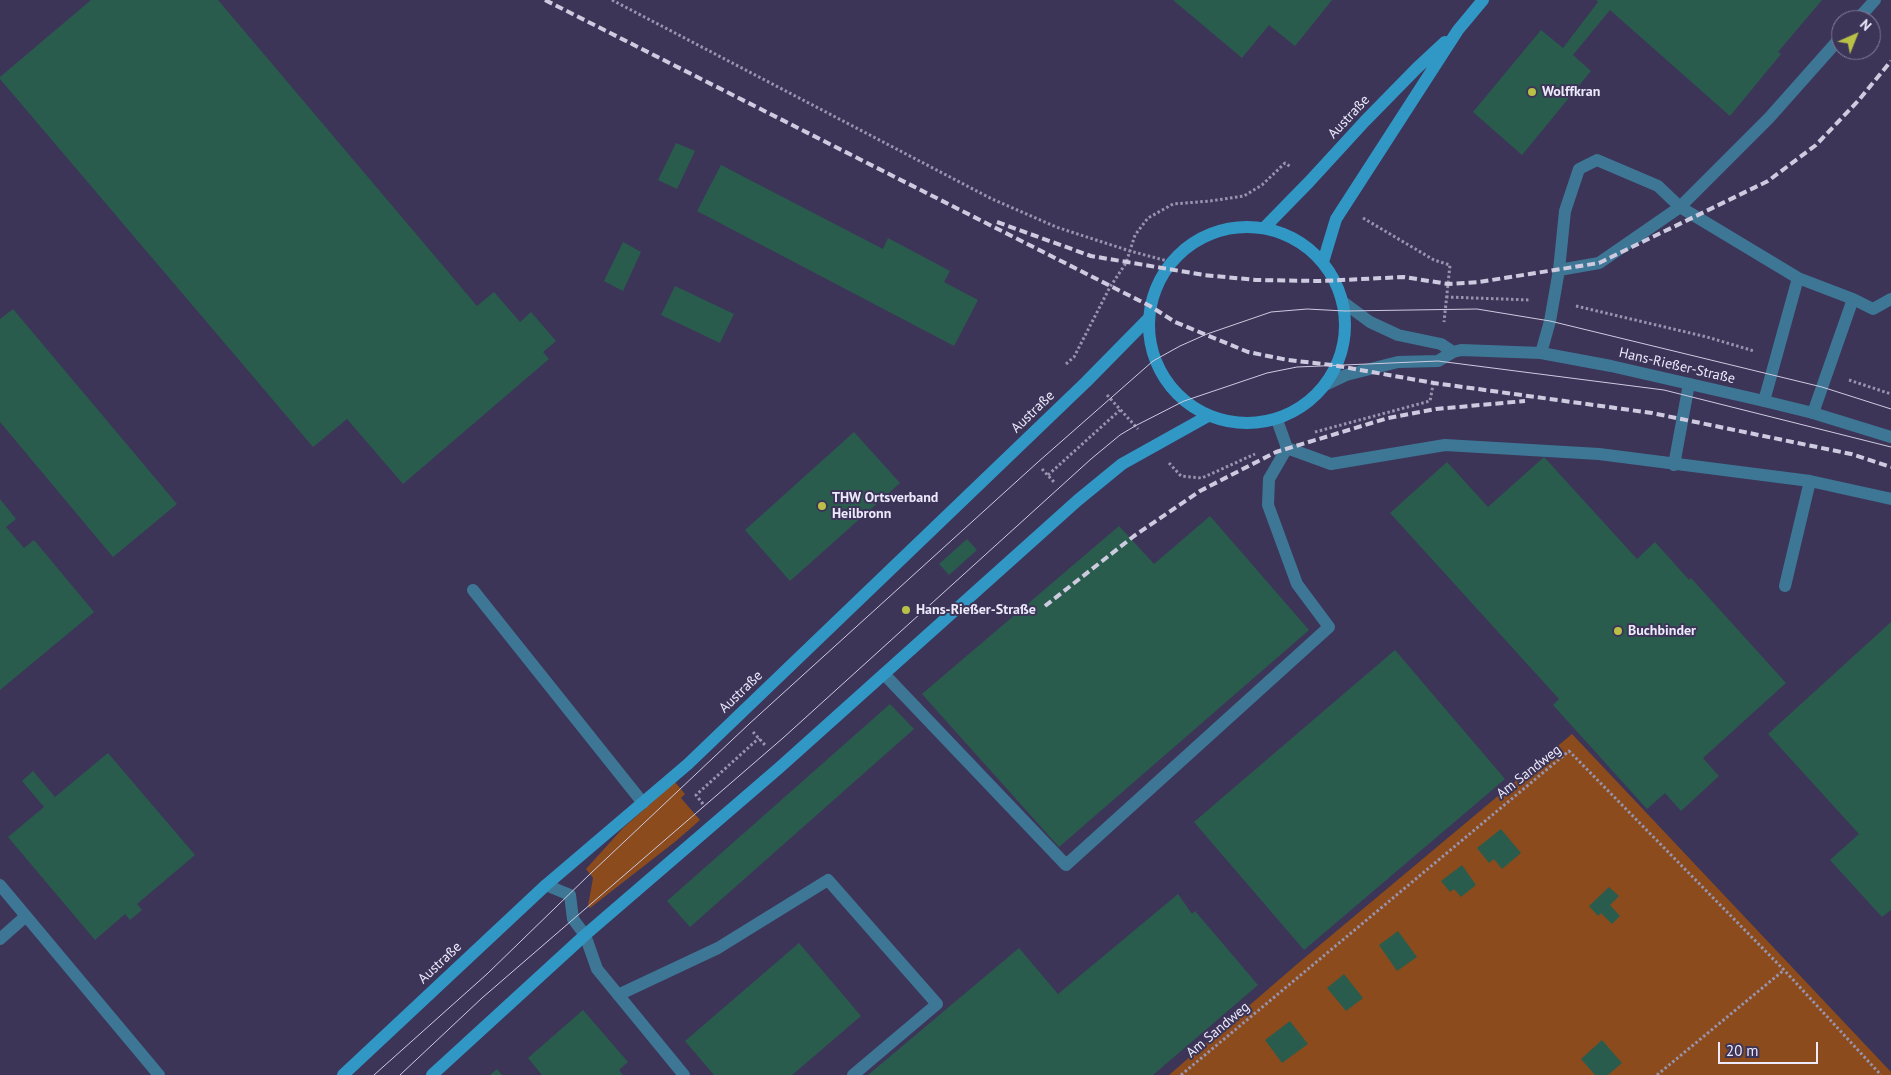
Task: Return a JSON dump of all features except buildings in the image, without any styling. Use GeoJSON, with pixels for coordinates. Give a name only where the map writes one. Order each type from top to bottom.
{"type":"FeatureCollection","features":[{"type":"Feature","properties":{"kind":"main road","name":"Austraße"},"geometry":{"type":"LineString","coordinates":[[1264,228],[1310,182],[1404,81],[1458,30],[1483,0]]}},
{"type":"Feature","properties":{"kind":"main road","name":"Austraße"},"geometry":{"type":"LineString","coordinates":[[1323,262],[1336,219],[1458,30]]}},
{"type":"Feature","properties":{"kind":"main road","name":"Austraße"},"geometry":{"type":"LineString","coordinates":[[1264,228],[1286,234],[1306,246],[1323,262],[1335,280],[1343,302],[1345,338],[1338,364],[1327,384],[1313,400],[1298,411],[1277,420],[1254,424],[1231,423],[1208,416],[1184,401],[1170,386],[1153,361],[1149,341],[1148,318],[1150,306],[1166,269],[1190,244],[1207,235],[1225,229],[1264,228]]}},
{"type":"Feature","properties":{"kind":"main road","name":"Austraße"},"geometry":{"type":"LineString","coordinates":[[343,1075],[546,885],[688,764],[1080,388],[1148,318]]}},
{"type":"Feature","properties":{"kind":"main road"},"geometry":{"type":"LineString","coordinates":[[432,1075],[585,935],[779,768],[1078,500],[1122,464],[1208,416]]}},
{"type":"Feature","properties":{"kind":"street"},"geometry":{"type":"LineString","coordinates":[[1866,10],[1874,0]]}},
{"type":"Feature","properties":{"kind":"street"},"geometry":{"type":"LineString","coordinates":[[1559,270],[1598,263],[1680,207],[1769,118],[1831,49]]}},
{"type":"Feature","properties":{"kind":"street"},"geometry":{"type":"LineString","coordinates":[[1541,353],[1554,301],[1565,211],[1579,169],[1596,160],[1658,186],[1680,207],[1798,278],[1873,308],[1891,299]]}},
{"type":"Feature","properties":{"kind":"street"},"geometry":{"type":"LineString","coordinates":[[1764,401],[1798,278]]}},
{"type":"Feature","properties":{"kind":"street"},"geometry":{"type":"LineString","coordinates":[[1813,413],[1853,299]]}},
{"type":"Feature","properties":{"kind":"street"},"geometry":{"type":"LineString","coordinates":[[1343,302],[1370,322],[1398,334],[1441,344],[1453,352]]}},
{"type":"Feature","properties":{"kind":"street","name":"Hans-Rießer-Straße"},"geometry":{"type":"LineString","coordinates":[[1327,384],[1346,375],[1398,362],[1438,361],[1453,352],[1461,350],[1541,353],[1610,366],[1764,401],[1813,413],[1891,437]]}},
{"type":"Feature","properties":{"kind":"street"},"geometry":{"type":"LineString","coordinates":[[1674,465],[1689,384]]}},
{"type":"Feature","properties":{"kind":"street"},"geometry":{"type":"LineString","coordinates":[[1277,420],[1286,444],[1331,464],[1445,445],[1599,454],[1810,481],[1891,499]]}},
{"type":"Feature","properties":{"kind":"street"},"geometry":{"type":"LineString","coordinates":[[884,674],[1066,865],[1329,627],[1297,584],[1268,505],[1269,480],[1286,444]]}},
{"type":"Feature","properties":{"kind":"street"},"geometry":{"type":"LineString","coordinates":[[1785,586],[1810,481]]}},
{"type":"Feature","properties":{"kind":"street"},"geometry":{"type":"LineString","coordinates":[[473,590],[643,803]]}},
{"type":"Feature","properties":{"kind":"street"},"geometry":{"type":"LineString","coordinates":[[618,995],[718,948],[828,880],[937,1004],[853,1075]]}},
{"type":"Feature","properties":{"kind":"street"},"geometry":{"type":"LineString","coordinates":[[0,884],[158,1075]]}},
{"type":"Feature","properties":{"kind":"street"},"geometry":{"type":"LineString","coordinates":[[546,885],[570,895],[573,919],[585,935],[597,969],[684,1075]]}},
{"type":"Feature","properties":{"kind":"street"},"geometry":{"type":"LineString","coordinates":[[0,939],[26,916]]}},
{"type":"Feature","properties":{"kind":"path"},"geometry":{"type":"LineString","coordinates":[[612,0],[992,199],[1056,227],[1171,262]]}},
{"type":"Feature","properties":{"kind":"path"},"geometry":{"type":"LineString","coordinates":[[1441,344],[1446,297],[1554,301],[1707,337],[1776,358]]}},
{"type":"Feature","properties":{"kind":"path"},"geometry":{"type":"LineString","coordinates":[[1048,475],[1120,410],[1181,476],[1202,478],[1286,444],[1430,401],[1438,361]]}},
{"type":"Feature","properties":{"kind":"path"},"geometry":{"type":"LineString","coordinates":[[1827,374],[1891,394]]}},
{"type":"Feature","properties":{"kind":"path"},"geometry":{"type":"LineString","coordinates":[[1042,468],[1054,482]]}},
{"type":"Feature","properties":{"kind":"path"},"geometry":{"type":"LineString","coordinates":[[753,732],[765,744]]}},
{"type":"Feature","properties":{"kind":"path"},"geometry":{"type":"LineString","coordinates":[[696,796],[759,738]]}},
{"type":"Feature","properties":{"kind":"path","name":"Am Sandweg"},"geometry":{"type":"LineString","coordinates":[[1181,1075],[1569,751],[1784,970],[1880,1075]]}},
{"type":"Feature","properties":{"kind":"path"},"geometry":{"type":"LineString","coordinates":[[1657,1075],[1784,970]]}},
{"type":"Feature","properties":{"kind":"shaded area"},"geometry":{"type":"Polygon","coordinates":[[[1572,734],[1891,1072],[1891,1075],[1169,1075],[1296,965],[1572,734]]]}},
{"type":"Feature","properties":{"kind":"shaded area"},"geometry":{"type":"Polygon","coordinates":[[[675,782],[685,794],[681,798],[700,820],[590,908],[588,906],[593,878],[586,869],[623,828],[675,782]]]}},
{"type":"Feature","properties":{"kind":"tram line"},"geometry":{"type":"LineString","coordinates":[[374,1075],[487,974],[749,724],[1038,462],[1153,361],[1207,334],[1271,312],[1307,309],[1345,311],[1477,309],[1550,321],[1822,387],[1891,409]]}},
{"type":"Feature","properties":{"kind":"tram line"},"geometry":{"type":"LineString","coordinates":[[400,1075],[482,998],[783,738],[1091,459],[1120,435],[1184,401],[1267,373],[1297,367],[1438,361],[1664,390],[1891,447]]}},
{"type":"Feature","properties":{"kind":"railway"},"geometry":{"type":"LineString","coordinates":[[545,0],[1150,306],[1175,322],[1248,352],[1434,383],[1652,413],[1851,454],[1891,467]]}},
{"type":"Feature","properties":{"kind":"railway"},"geometry":{"type":"LineString","coordinates":[[997,222],[1091,256],[1204,275],[1256,280],[1321,281],[1404,277],[1448,284],[1479,282],[1599,263],[1768,181],[1816,145],[1858,101],[1891,61]]}},
{"type":"Feature","properties":{"kind":"railway"},"geometry":{"type":"LineString","coordinates":[[1045,606],[1134,536],[1200,491],[1276,452],[1388,418],[1436,409],[1525,401]]}},
{"type":"Feature","properties":{"kind":"place","name":"Wolffkran"},"geometry":{"type":"Point","coordinates":[1532,92]}},
{"type":"Feature","properties":{"kind":"place","name":"THW Ortsverband Heilbronn"},"geometry":{"type":"Point","coordinates":[822,506]}},
{"type":"Feature","properties":{"kind":"place","name":"Hans-Rießer-Straße"},"geometry":{"type":"Point","coordinates":[906,610]}},
{"type":"Feature","properties":{"kind":"place","name":"Buchbinder"},"geometry":{"type":"Point","coordinates":[1618,631]}}]}
